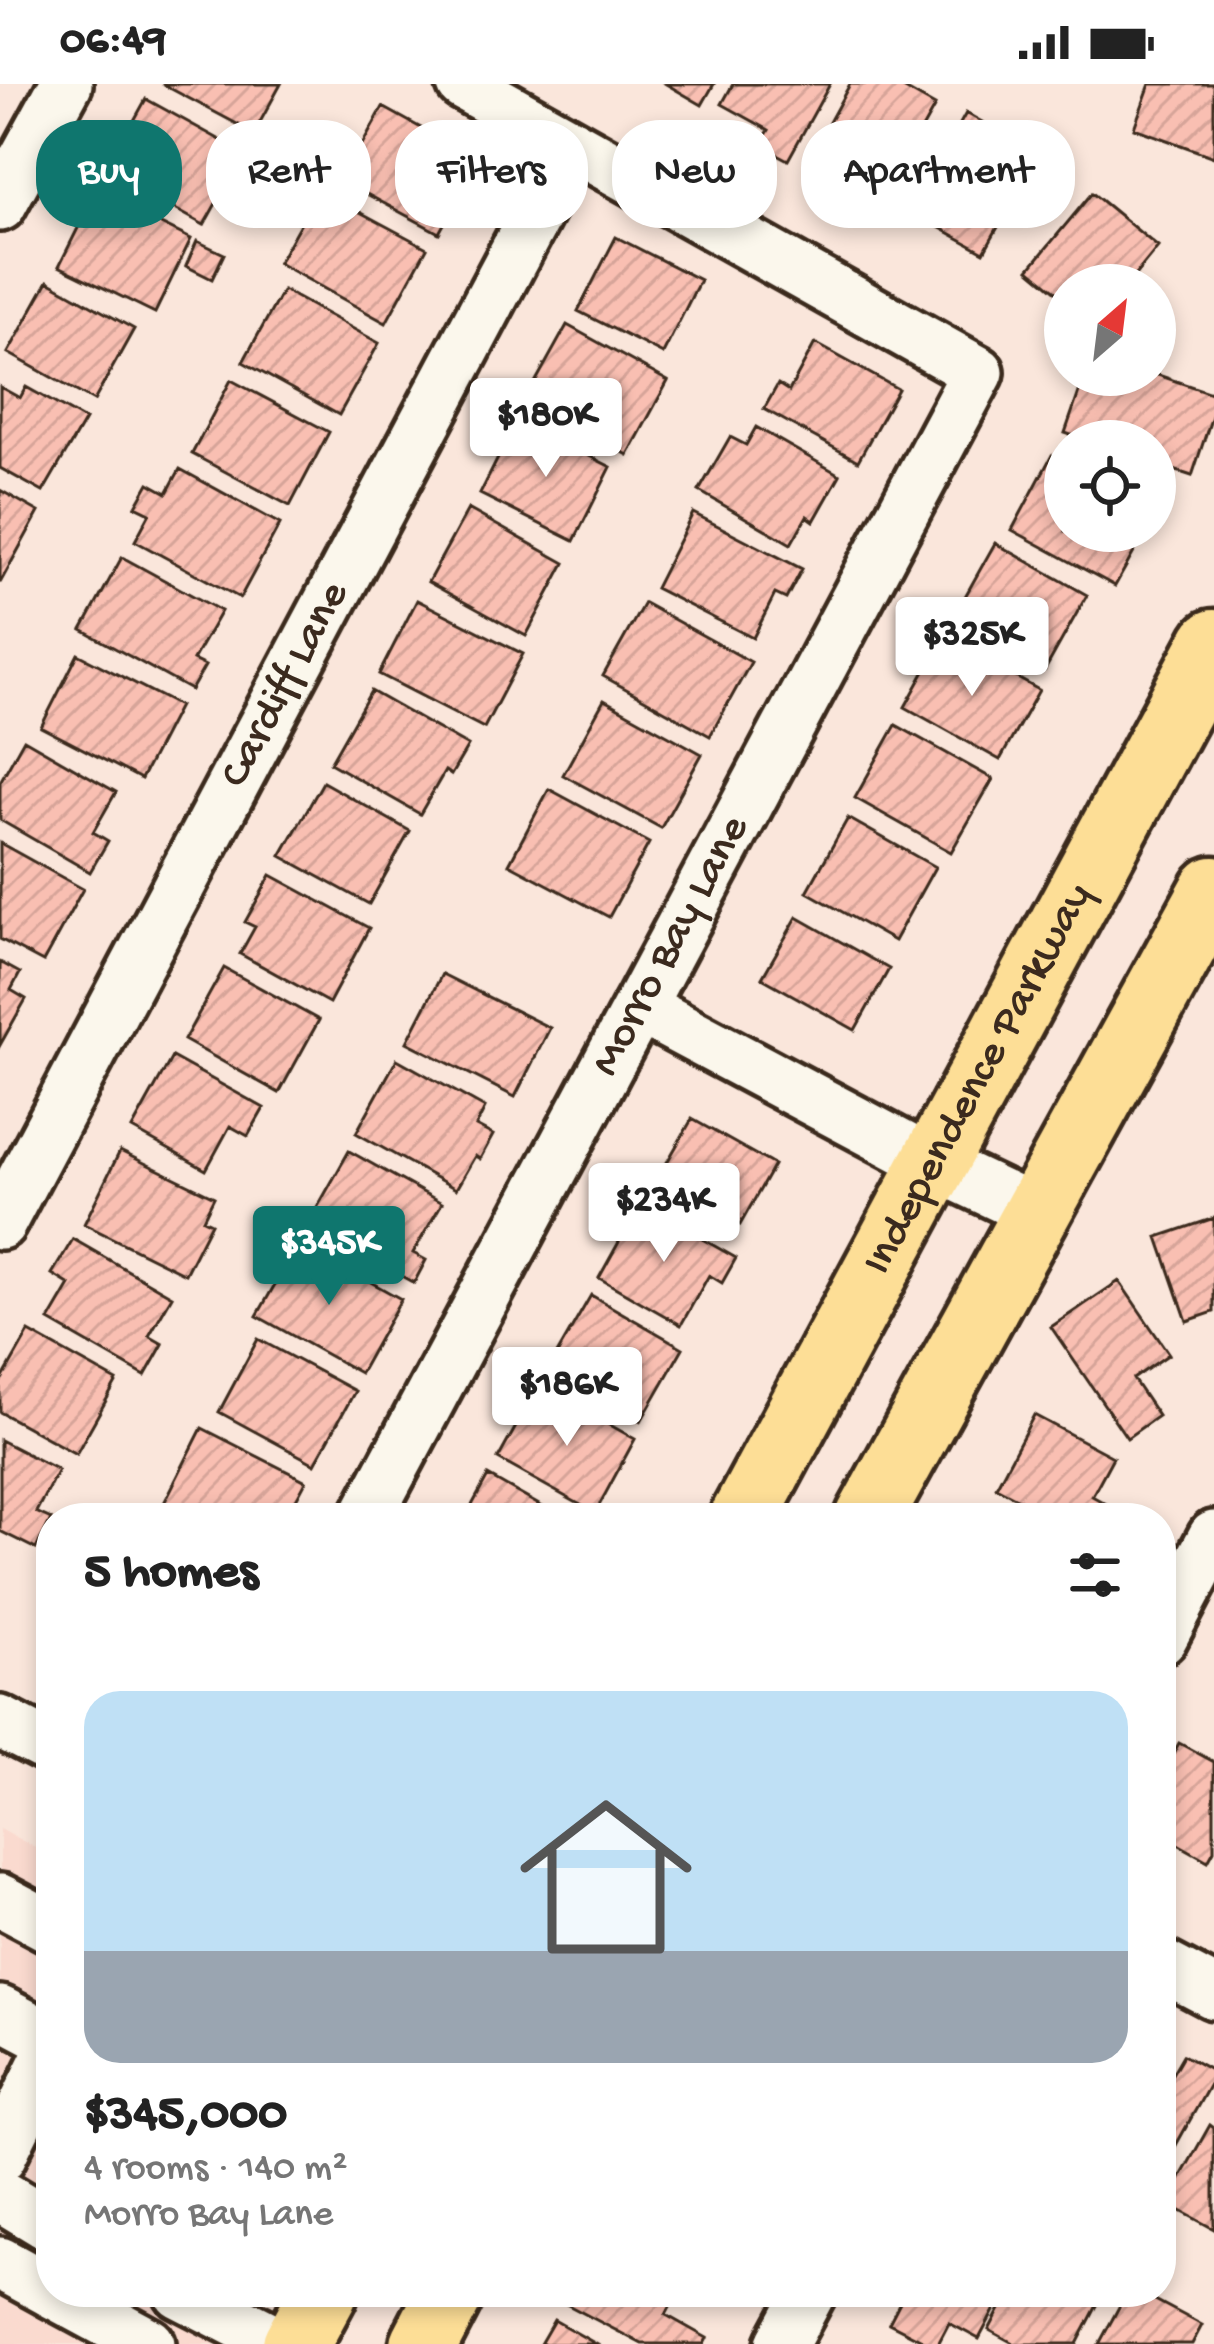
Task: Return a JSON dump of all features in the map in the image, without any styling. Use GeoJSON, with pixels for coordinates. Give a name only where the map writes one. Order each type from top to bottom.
{"type":"FeatureCollection","features":[{"type":"Feature","properties":{"kind":"main road","name":"Independence Parkway"},"geometry":{"type":"LineString","coordinates":[[751,1503],[1214,643]]}},
{"type":"Feature","properties":{"kind":"main road"},"geometry":{"type":"LineString","coordinates":[[877,1503],[1214,890]]}},
{"type":"Feature","properties":{"kind":"main road"},"geometry":{"type":"LineString","coordinates":[[296,2344],[316,2307]]}},
{"type":"Feature","properties":{"kind":"main road"},"geometry":{"type":"LineString","coordinates":[[424,2344],[443,2307]]}},
{"type":"Feature","properties":{"kind":"street"},"geometry":{"type":"LineString","coordinates":[[0,205],[66,84]]}},
{"type":"Feature","properties":{"kind":"street"},"geometry":{"type":"LineString","coordinates":[[463,84],[526,120]]}},
{"type":"Feature","properties":{"kind":"street","name":"Morro Bay Lane"},"geometry":{"type":"LineString","coordinates":[[374,1503],[978,372],[588,155]]}},
{"type":"Feature","properties":{"kind":"street","name":"Cardiff Lane"},"geometry":{"type":"LineString","coordinates":[[0,1222],[528,228]]}},
{"type":"Feature","properties":{"kind":"street"},"geometry":{"type":"LineString","coordinates":[[639,1007],[934,1164],[1039,1214]]}},
{"type":"Feature","properties":{"kind":"street"},"geometry":{"type":"LineString","coordinates":[[1176,1609],[1214,1537]]}},
{"type":"Feature","properties":{"kind":"street"},"geometry":{"type":"LineString","coordinates":[[0,1722],[36,1740]]}},
{"type":"Feature","properties":{"kind":"street"},"geometry":{"type":"LineString","coordinates":[[0,1900],[36,1919]]}},
{"type":"Feature","properties":{"kind":"street"},"geometry":{"type":"LineString","coordinates":[[1176,1973],[1214,1994]]}},
{"type":"Feature","properties":{"kind":"street"},"geometry":{"type":"LineString","coordinates":[[0,2012],[36,2030]]}},
{"type":"Feature","properties":{"kind":"street"},"geometry":{"type":"LineString","coordinates":[[0,2156],[36,2083]]}},
{"type":"Feature","properties":{"kind":"street"},"geometry":{"type":"LineString","coordinates":[[0,2194],[36,2217]]}},
{"type":"Feature","properties":{"kind":"street"},"geometry":{"type":"LineString","coordinates":[[0,2263],[36,2283]]}},
{"type":"Feature","properties":{"kind":"street"},"geometry":{"type":"LineString","coordinates":[[80,2307],[148,2344]]}},
{"type":"Feature","properties":{"kind":"street"},"geometry":{"type":"LineString","coordinates":[[209,2307],[281,2344]]}},
{"type":"Feature","properties":{"kind":"street"},"geometry":{"type":"LineString","coordinates":[[782,2344],[802,2307]]}},
{"type":"Feature","properties":{"kind":"shaded area"},"geometry":{"type":"Polygon","coordinates":[[[0,1829],[36,1848],[36,2307],[240,2307],[220,2344],[0,2344],[0,1829]]]}},
{"type":"Feature","properties":{"kind":"building"},"geometry":{"type":"Polygon","coordinates":[[[162,84],[281,84],[261,120],[230,120],[162,84]]]}},
{"type":"Feature","properties":{"kind":"building"},"geometry":{"type":"Polygon","coordinates":[[[666,84],[714,84],[702,105],[666,84]]]}},
{"type":"Feature","properties":{"kind":"building"},"geometry":{"type":"Polygon","coordinates":[[[733,84],[830,84],[810,120],[801,120],[801,136],[788,160],[777,154],[777,120],[751,120],[722,104],[733,84]]]}},
{"type":"Feature","properties":{"kind":"building"},"geometry":{"type":"Polygon","coordinates":[[[850,84],[896,84],[935,106],[927,120],[830,120],[850,84]]]}},
{"type":"Feature","properties":{"kind":"building"},"geometry":{"type":"Polygon","coordinates":[[[1150,84],[1214,84],[1214,157],[1134,128],[1150,84]]]}},
{"type":"Feature","properties":{"kind":"building"},"geometry":{"type":"Polygon","coordinates":[[[146,99],[206,132],[204,225],[182,213],[182,120],[134,120],[146,99]]]}},
{"type":"Feature","properties":{"kind":"building"},"geometry":{"type":"Polygon","coordinates":[[[383,107],[407,120],[395,120],[395,209],[371,196],[371,129],[383,107]]]}},
{"type":"Feature","properties":{"kind":"building"},"geometry":{"type":"Polygon","coordinates":[[[1092,193],[1158,247],[1144,264],[1044,264],[1044,282],[1029,269],[1063,228],[1075,228],[1075,214],[1092,193]]]}},
{"type":"Feature","properties":{"kind":"building"},"geometry":{"type":"Polygon","coordinates":[[[371,218],[427,248],[386,323],[278,263],[298,228],[371,228],[371,218]]]}},
{"type":"Feature","properties":{"kind":"building"},"geometry":{"type":"Polygon","coordinates":[[[78,228],[169,228],[191,239],[155,313],[59,266],[78,228]]]}},
{"type":"Feature","properties":{"kind":"building"},"geometry":{"type":"Polygon","coordinates":[[[940,228],[997,228],[984,252],[940,228]]]}},
{"type":"Feature","properties":{"kind":"building"},"geometry":{"type":"Polygon","coordinates":[[[616,237],[700,280],[663,354],[578,311],[616,237]]]}},
{"type":"Feature","properties":{"kind":"building"},"geometry":{"type":"Polygon","coordinates":[[[197,241],[224,254],[212,279],[186,266],[197,241]]]}},
{"type":"Feature","properties":{"kind":"building"},"geometry":{"type":"Polygon","coordinates":[[[48,281],[134,329],[94,401],[8,353],[48,281]]]}},
{"type":"Feature","properties":{"kind":"building"},"geometry":{"type":"Polygon","coordinates":[[[283,290],[379,343],[339,415],[243,362],[283,290]]]}},
{"type":"Feature","properties":{"kind":"building"},"geometry":{"type":"Polygon","coordinates":[[[567,325],[668,381],[628,455],[526,399],[567,325]]]}},
{"type":"Feature","properties":{"kind":"building"},"geometry":{"type":"Polygon","coordinates":[[[815,343],[898,389],[858,461],[764,409],[778,384],[789,391],[815,343]]]}},
{"type":"Feature","properties":{"kind":"building"},"geometry":{"type":"Polygon","coordinates":[[[231,380],[329,432],[290,506],[192,454],[231,380]]]}},
{"type":"Feature","properties":{"kind":"building"},"geometry":{"type":"Polygon","coordinates":[[[1176,381],[1214,394],[1214,410],[1192,476],[1176,471],[1176,420],[1069,420],[1078,396],[1176,396],[1176,381]]]}},
{"type":"Feature","properties":{"kind":"building"},"geometry":{"type":"Polygon","coordinates":[[[0,387],[20,398],[26,387],[85,420],[43,492],[0,468],[0,387]]]}},
{"type":"Feature","properties":{"kind":"building"},"geometry":{"type":"Polygon","coordinates":[[[517,420],[611,467],[574,541],[480,494],[517,420]]]}},
{"type":"Feature","properties":{"kind":"building"},"geometry":{"type":"Polygon","coordinates":[[[756,427],[840,475],[814,521],[807,516],[791,544],[699,491],[730,437],[746,445],[756,427]]]}},
{"type":"Feature","properties":{"kind":"building"},"geometry":{"type":"Polygon","coordinates":[[[180,469],[280,524],[240,598],[135,541],[150,513],[136,506],[149,483],[167,493],[180,469]]]}},
{"type":"Feature","properties":{"kind":"building"},"geometry":{"type":"Polygon","coordinates":[[[1044,470],[1044,547],[1012,530],[1044,470]]]}},
{"type":"Feature","properties":{"kind":"building"},"geometry":{"type":"Polygon","coordinates":[[[0,490],[39,512],[0,583],[0,490]]]}},
{"type":"Feature","properties":{"kind":"building"},"geometry":{"type":"Polygon","coordinates":[[[468,509],[565,563],[526,636],[428,582],[468,509]]]}},
{"type":"Feature","properties":{"kind":"building"},"geometry":{"type":"Polygon","coordinates":[[[693,513],[802,569],[786,599],[775,594],[753,638],[655,588],[693,513]]]}},
{"type":"Feature","properties":{"kind":"building"},"geometry":{"type":"Polygon","coordinates":[[[995,543],[1087,595],[1045,670],[953,618],[995,543]]]}},
{"type":"Feature","properties":{"kind":"building"},"geometry":{"type":"Polygon","coordinates":[[[1052,552],[1134,552],[1115,586],[1052,552]]]}},
{"type":"Feature","properties":{"kind":"building"},"geometry":{"type":"Polygon","coordinates":[[[122,557],[221,611],[193,660],[205,666],[191,690],[82,630],[122,557]]]}},
{"type":"Feature","properties":{"kind":"building"},"geometry":{"type":"Polygon","coordinates":[[[417,600],[523,654],[484,728],[379,674],[417,600]]]}},
{"type":"Feature","properties":{"kind":"building"},"geometry":{"type":"Polygon","coordinates":[[[644,603],[751,662],[710,736],[603,676],[644,603]]]}},
{"type":"Feature","properties":{"kind":"building"},"geometry":{"type":"Polygon","coordinates":[[[944,637],[1039,690],[1000,760],[905,707],[944,637]]]}},
{"type":"Feature","properties":{"kind":"building"},"geometry":{"type":"Polygon","coordinates":[[[78,654],[179,706],[141,779],[41,727],[78,654]]]}},
{"type":"Feature","properties":{"kind":"building"},"geometry":{"type":"Polygon","coordinates":[[[371,691],[468,746],[451,775],[445,771],[420,814],[330,763],[371,691]]]}},
{"type":"Feature","properties":{"kind":"building"},"geometry":{"type":"Polygon","coordinates":[[[604,700],[702,754],[661,828],[563,775],[604,700]]]}},
{"type":"Feature","properties":{"kind":"building"},"geometry":{"type":"Polygon","coordinates":[[[896,725],[993,779],[951,852],[855,798],[896,725]]]}},
{"type":"Feature","properties":{"kind":"building"},"geometry":{"type":"Polygon","coordinates":[[[24,739],[116,792],[93,832],[108,841],[90,872],[0,820],[0,782],[24,739]]]}},
{"type":"Feature","properties":{"kind":"building"},"geometry":{"type":"Polygon","coordinates":[[[323,782],[410,831],[369,904],[281,856],[323,782]]]}},
{"type":"Feature","properties":{"kind":"building"},"geometry":{"type":"Polygon","coordinates":[[[549,789],[649,843],[609,917],[509,864],[549,789]]]}},
{"type":"Feature","properties":{"kind":"building"},"geometry":{"type":"Polygon","coordinates":[[[848,818],[935,867],[894,941],[807,892],[848,818]]]}},
{"type":"Feature","properties":{"kind":"building"},"geometry":{"type":"Polygon","coordinates":[[[0,843],[83,889],[43,962],[0,939],[0,843]]]}},
{"type":"Feature","properties":{"kind":"building"},"geometry":{"type":"Polygon","coordinates":[[[271,875],[369,928],[329,1003],[240,954],[255,927],[245,922],[271,875]]]}},
{"type":"Feature","properties":{"kind":"building"},"geometry":{"type":"Polygon","coordinates":[[[797,917],[889,969],[855,1030],[762,978],[797,917]]]}},
{"type":"Feature","properties":{"kind":"building"},"geometry":{"type":"Polygon","coordinates":[[[0,962],[20,973],[11,990],[26,999],[0,1045],[0,962]]]}},
{"type":"Feature","properties":{"kind":"building"},"geometry":{"type":"Polygon","coordinates":[[[224,968],[319,1020],[279,1093],[184,1040],[224,968]]]}},
{"type":"Feature","properties":{"kind":"building"},"geometry":{"type":"Polygon","coordinates":[[[442,974],[550,1028],[515,1097],[407,1042],[442,974]]]}},
{"type":"Feature","properties":{"kind":"building"},"geometry":{"type":"Polygon","coordinates":[[[172,1057],[264,1108],[248,1136],[230,1126],[206,1170],[132,1129],[172,1057]]]}},
{"type":"Feature","properties":{"kind":"building"},"geometry":{"type":"Polygon","coordinates":[[[397,1059],[485,1108],[476,1126],[493,1135],[456,1189],[356,1133],[397,1059]]]}},
{"type":"Feature","properties":{"kind":"building"},"geometry":{"type":"Polygon","coordinates":[[[692,1119],[774,1165],[740,1225],[658,1178],[692,1119]]]}},
{"type":"Feature","properties":{"kind":"building"},"geometry":{"type":"Polygon","coordinates":[[[120,1151],[214,1197],[203,1219],[211,1223],[185,1274],[84,1224],[120,1151]]]}},
{"type":"Feature","properties":{"kind":"building"},"geometry":{"type":"Polygon","coordinates":[[[349,1151],[442,1203],[413,1253],[426,1260],[414,1283],[308,1224],[349,1151]]]}},
{"type":"Feature","properties":{"kind":"building"},"geometry":{"type":"Polygon","coordinates":[[[640,1204],[736,1258],[722,1283],[709,1275],[681,1325],[599,1278],[640,1204]]]}},
{"type":"Feature","properties":{"kind":"building"},"geometry":{"type":"Polygon","coordinates":[[[1214,1218],[1214,1312],[1187,1321],[1158,1237],[1214,1218]]]}},
{"type":"Feature","properties":{"kind":"building"},"geometry":{"type":"Polygon","coordinates":[[[73,1239],[172,1296],[149,1336],[163,1344],[145,1376],[49,1321],[70,1285],[52,1274],[73,1239]]]}},
{"type":"Feature","properties":{"kind":"building"},"geometry":{"type":"Polygon","coordinates":[[[299,1242],[401,1299],[360,1373],[257,1316],[299,1242]]]}},
{"type":"Feature","properties":{"kind":"building"},"geometry":{"type":"Polygon","coordinates":[[[1119,1281],[1169,1354],[1133,1379],[1158,1416],[1127,1438],[1051,1327],[1119,1281]]]}},
{"type":"Feature","properties":{"kind":"building"},"geometry":{"type":"Polygon","coordinates":[[[591,1295],[683,1348],[641,1421],[549,1368],[591,1295]]]}},
{"type":"Feature","properties":{"kind":"building"},"geometry":{"type":"Polygon","coordinates":[[[29,1332],[117,1381],[76,1454],[0,1412],[0,1383],[29,1332]]]}},
{"type":"Feature","properties":{"kind":"building"},"geometry":{"type":"Polygon","coordinates":[[[258,1339],[355,1391],[315,1464],[219,1412],[258,1339]]]}},
{"type":"Feature","properties":{"kind":"building"},"geometry":{"type":"Polygon","coordinates":[[[539,1385],[635,1439],[600,1503],[577,1503],[498,1459],[539,1385]]]}},
{"type":"Feature","properties":{"kind":"building"},"geometry":{"type":"Polygon","coordinates":[[[1034,1415],[1113,1457],[1092,1496],[1105,1503],[1026,1503],[996,1487],[1034,1415]]]}},
{"type":"Feature","properties":{"kind":"building"},"geometry":{"type":"Polygon","coordinates":[[[202,1428],[306,1481],[294,1503],[164,1503],[202,1428]]]}},
{"type":"Feature","properties":{"kind":"building"},"geometry":{"type":"Polygon","coordinates":[[[0,1440],[58,1470],[41,1503],[36,1503],[36,1549],[0,1531],[0,1440]]]}},
{"type":"Feature","properties":{"kind":"building"},"geometry":{"type":"Polygon","coordinates":[[[488,1476],[536,1503],[473,1503],[488,1476]]]}},
{"type":"Feature","properties":{"kind":"building"},"geometry":{"type":"Polygon","coordinates":[[[1179,1743],[1214,1762],[1214,1850],[1208,1861],[1176,1843],[1179,1743]]]}},
{"type":"Feature","properties":{"kind":"building"},"geometry":{"type":"Polygon","coordinates":[[[1183,2055],[1214,2072],[1214,2077],[1176,2145],[1176,2067],[1183,2055]]]}},
{"type":"Feature","properties":{"kind":"building"},"geometry":{"type":"Polygon","coordinates":[[[1210,2125],[1214,2128],[1214,2229],[1176,2208],[1176,2185],[1210,2125]]]}},
{"type":"Feature","properties":{"kind":"building"},"geometry":{"type":"Polygon","coordinates":[[[572,2307],[670,2307],[666,2315],[707,2338],[704,2344],[642,2344],[572,2307]]]}},
{"type":"Feature","properties":{"kind":"building"},"geometry":{"type":"Polygon","coordinates":[[[897,2307],[996,2307],[979,2339],[949,2323],[938,2344],[930,2344],[889,2323],[897,2307]]]}},
{"type":"Feature","properties":{"kind":"building"},"geometry":{"type":"Polygon","coordinates":[[[1001,2307],[1096,2307],[1077,2344],[1015,2344],[989,2330],[1001,2307]]]}},
{"type":"Feature","properties":{"kind":"building"},"geometry":{"type":"Polygon","coordinates":[[[1119,2307],[1168,2307],[1202,2325],[1192,2344],[1099,2344],[1119,2307]]]}},
{"type":"Feature","properties":{"kind":"building"},"geometry":{"type":"Polygon","coordinates":[[[554,2320],[596,2344],[540,2344],[554,2320]]]}}]}
